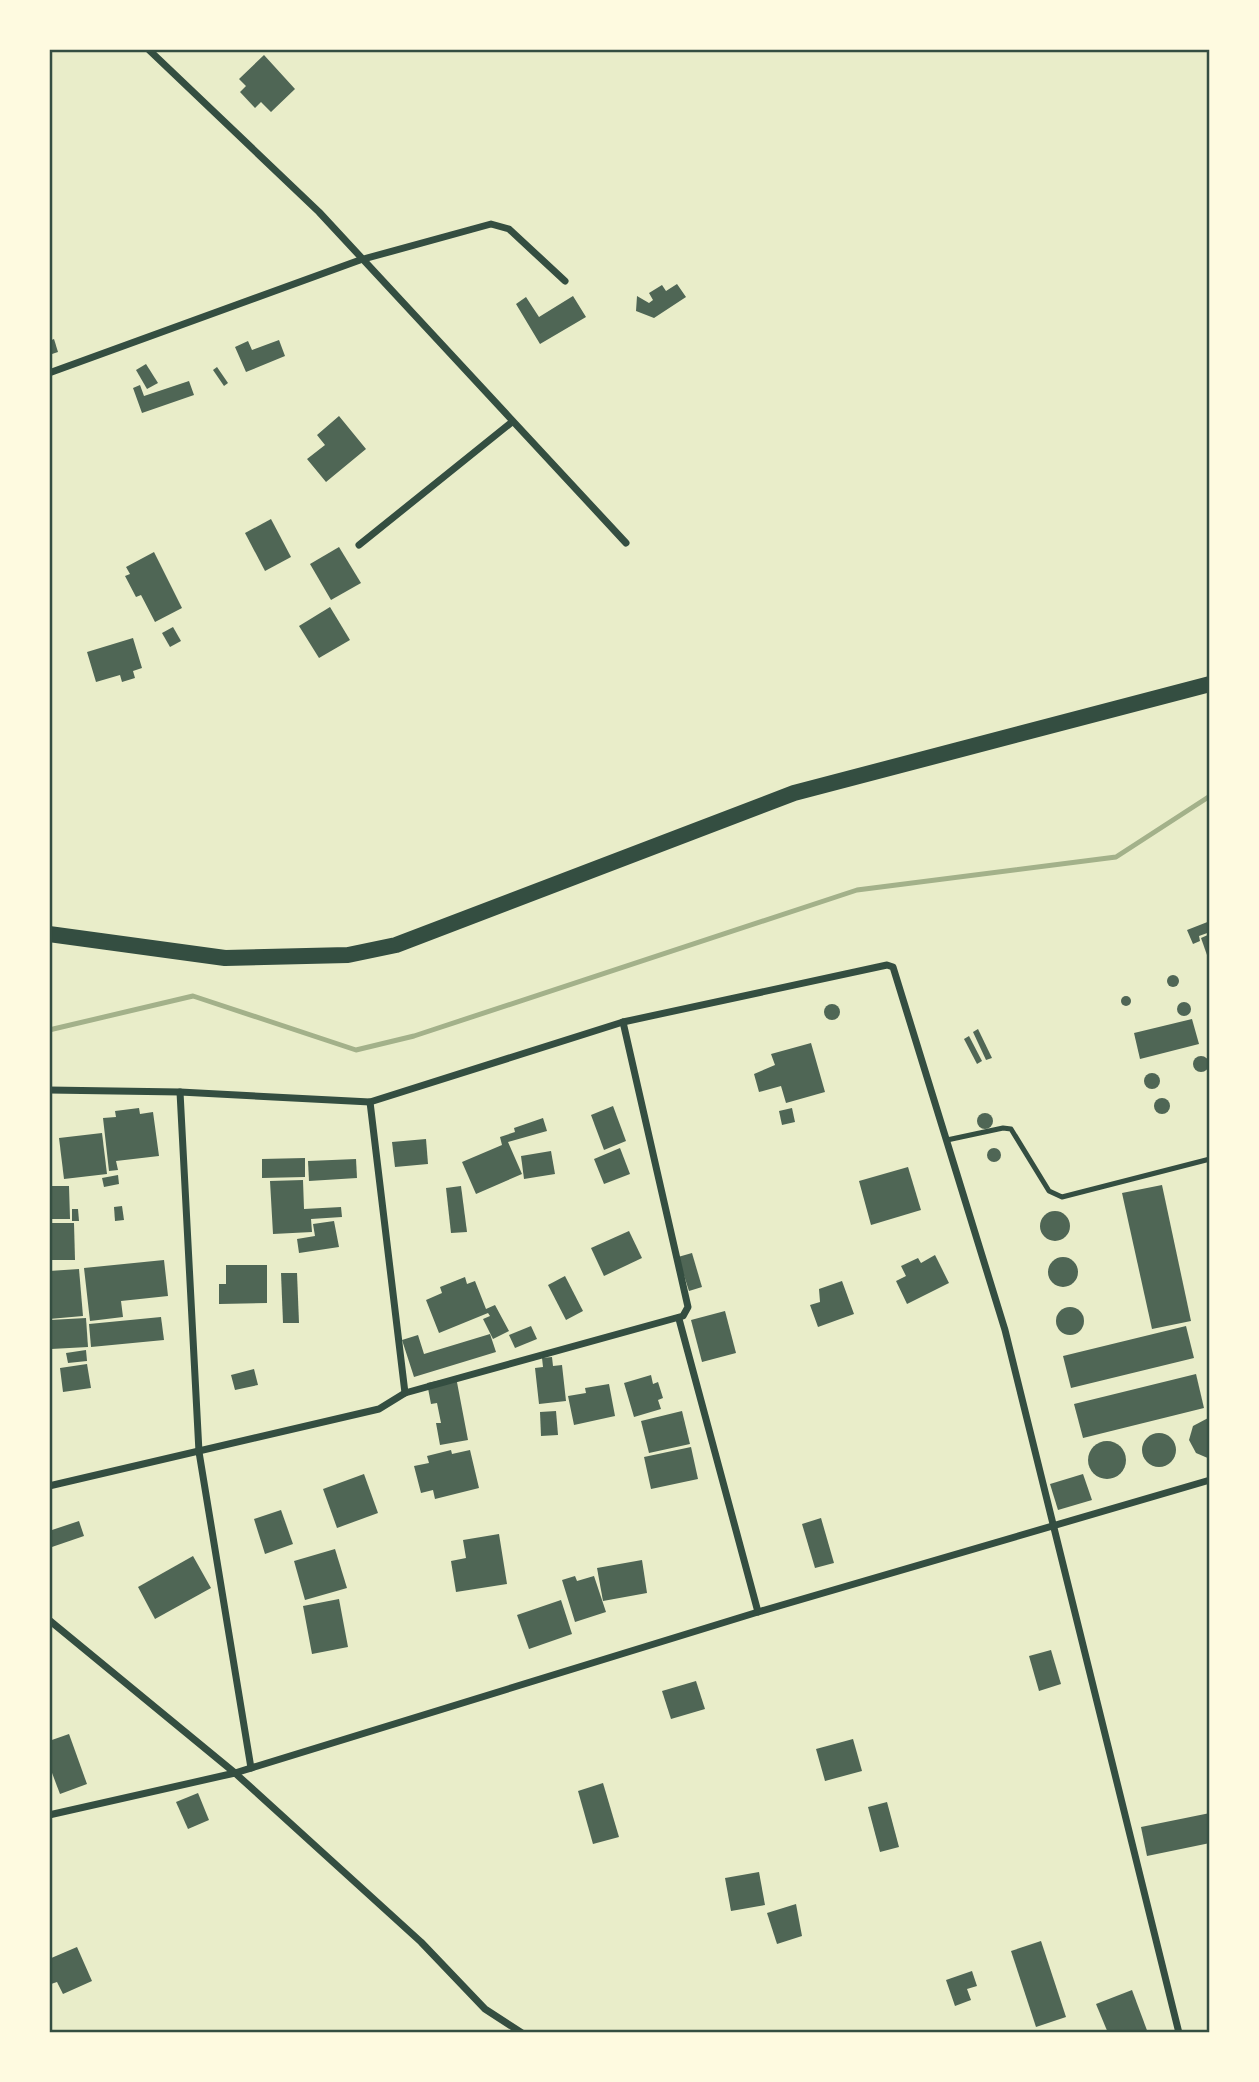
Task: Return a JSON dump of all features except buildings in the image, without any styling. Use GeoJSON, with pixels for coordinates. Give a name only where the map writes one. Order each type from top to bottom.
{"type":"FeatureCollection","features":[{"type":"Feature","properties":{"kind":"highway"},"geometry":{"type":"LineString","coordinates":[[49,934],[225,958],[348,955],[396,945],[794,793],[1210,684]]}},
{"type":"Feature","properties":{"kind":"street"},"geometry":{"type":"LineString","coordinates":[[148,49],[319,212],[360,260],[626,543]]}},
{"type":"Feature","properties":{"kind":"street"},"geometry":{"type":"LineString","coordinates":[[49,373],[360,260],[491,224],[509,229],[565,281]]}},
{"type":"Feature","properties":{"kind":"street"},"geometry":{"type":"LineString","coordinates":[[359,545],[512,422]]}},
{"type":"Feature","properties":{"kind":"street"},"geometry":{"type":"LineString","coordinates":[[49,1090],[180,1092],[370,1102],[623,1022],[887,965],[895,970],[1005,1331],[1179,2033]]}},
{"type":"Feature","properties":{"kind":"street"},"geometry":{"type":"LineString","coordinates":[[49,1486],[379,1409],[405,1393],[679,1319],[687,1312],[688,1307],[623,1022]]}},
{"type":"Feature","properties":{"kind":"street"},"geometry":{"type":"LineString","coordinates":[[180,1092],[199,1452],[251,1768]]}},
{"type":"Feature","properties":{"kind":"street"},"geometry":{"type":"LineString","coordinates":[[370,1102],[405,1393]]}},
{"type":"Feature","properties":{"kind":"street"},"geometry":{"type":"LineString","coordinates":[[679,1319],[758,1612]]}},
{"type":"Feature","properties":{"kind":"street"},"geometry":{"type":"LineString","coordinates":[[49,1815],[235,1773],[758,1612],[1210,1480]]}},
{"type":"Feature","properties":{"kind":"street"},"geometry":{"type":"LineString","coordinates":[[49,1620],[235,1773],[421,1942],[485,2010],[522,2033]]}},
{"type":"Feature","properties":{"kind":"lane"},"geometry":{"type":"LineString","coordinates":[[947,1140],[1003,1128],[1011,1129],[1049,1191],[1062,1197],[1210,1159]]}},
{"type":"Feature","properties":{"kind":"waterway"},"geometry":{"type":"LineString","coordinates":[[49,1030],[193,996],[356,1050],[414,1036],[857,890],[1116,857],[1210,796]]}}]}
